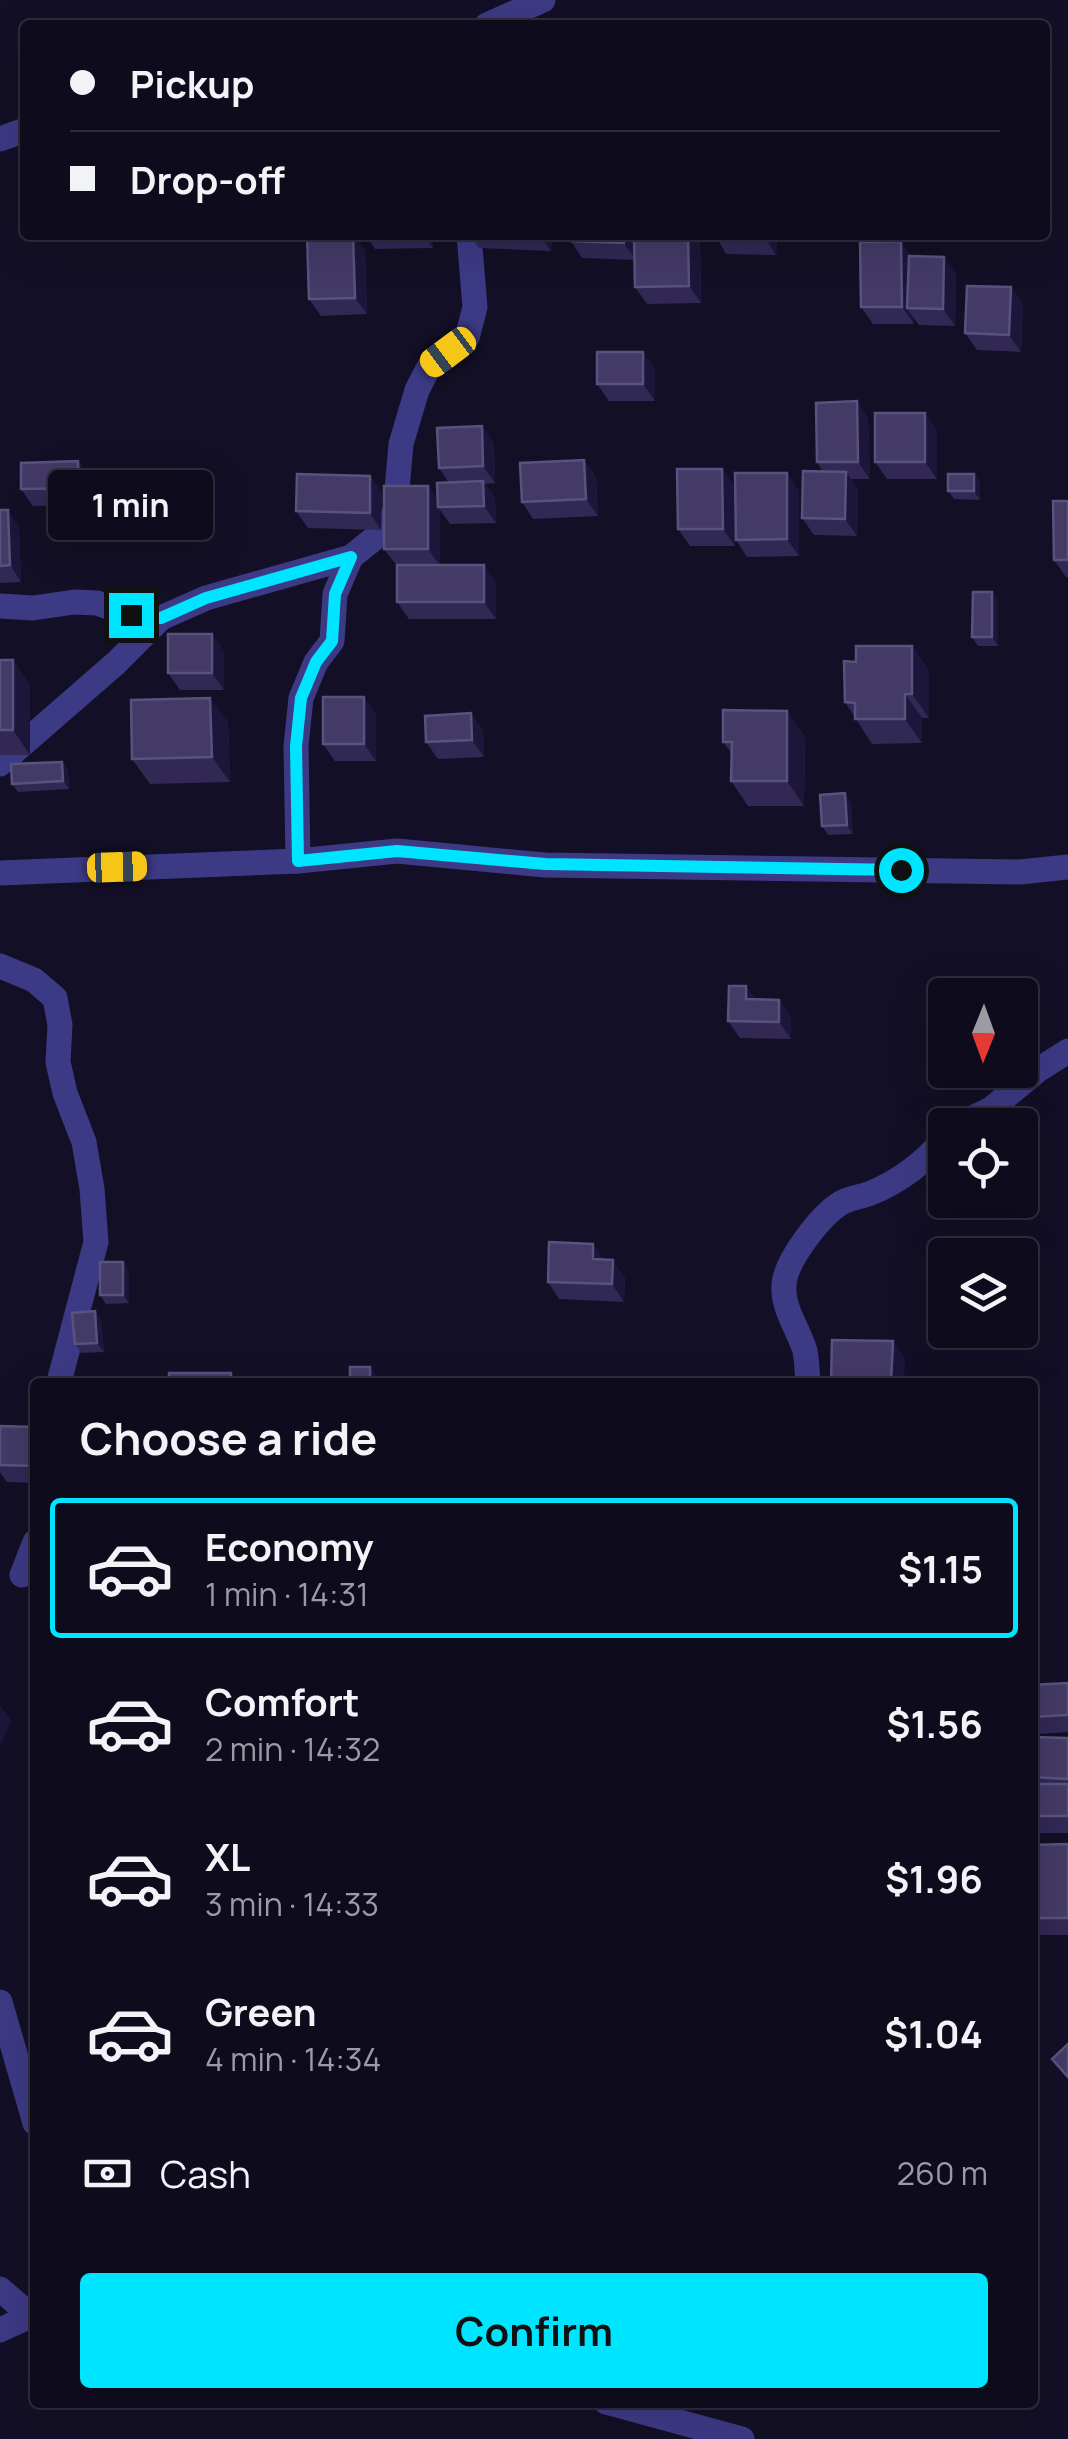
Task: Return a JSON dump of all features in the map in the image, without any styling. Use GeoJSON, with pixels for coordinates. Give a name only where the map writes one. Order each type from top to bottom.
{"type":"FeatureCollection","features":[{"type":"Feature","properties":{"kind":"street"},"geometry":{"type":"LineString","coordinates":[[497,20],[543,0]]}},
{"type":"Feature","properties":{"kind":"street"},"geometry":{"type":"LineString","coordinates":[[0,764],[116,663],[161,618],[206,598],[351,557],[376,537],[394,512],[401,444],[416,390],[430,366],[467,338],[475,306],[470,240]]}},
{"type":"Feature","properties":{"kind":"street"},"geometry":{"type":"LineString","coordinates":[[298,861],[296,746],[301,698],[316,662],[332,641],[335,594],[351,557]]}},
{"type":"Feature","properties":{"kind":"street"},"geometry":{"type":"LineString","coordinates":[[0,606],[33,608],[97,603],[131,615],[161,618]]}},
{"type":"Feature","properties":{"kind":"street"},"geometry":{"type":"LineString","coordinates":[[0,872],[298,861],[397,851],[582,866],[1020,872],[1068,867]]}},
{"type":"Feature","properties":{"kind":"street"},"geometry":{"type":"LineString","coordinates":[[0,966],[34,980],[55,998],[60,1025],[58,1062],[65,1094],[84,1142],[92,1189],[96,1242],[60,1378]]}},
{"type":"Feature","properties":{"kind":"street"},"geometry":{"type":"LineString","coordinates":[[992,1108],[1068,1051]]}},
{"type":"Feature","properties":{"kind":"street"},"geometry":{"type":"LineString","coordinates":[[808,1378],[805,1352],[789,1314],[784,1284],[794,1256],[840,1203],[902,1177],[928,1156]]}},
{"type":"Feature","properties":{"kind":"street"},"geometry":{"type":"LineString","coordinates":[[19,1575],[30,1552]]}},
{"type":"Feature","properties":{"kind":"street"},"geometry":{"type":"LineString","coordinates":[[0,2002],[30,2106]]}},
{"type":"Feature","properties":{"kind":"street"},"geometry":{"type":"LineString","coordinates":[[0,2290],[30,2313]]}},
{"type":"Feature","properties":{"kind":"street"},"geometry":{"type":"LineString","coordinates":[[0,2330],[30,2316]]}},
{"type":"Feature","properties":{"kind":"street"},"geometry":{"type":"LineString","coordinates":[[628,2408],[742,2439]]}},
{"type":"Feature","properties":{"kind":"building"},"geometry":{"type":"Polygon","coordinates":[[[307,240],[353,240],[355,298],[309,299],[307,240]]]}},
{"type":"Feature","properties":{"kind":"building"},"geometry":{"type":"Polygon","coordinates":[[[571,240],[624,240],[624,243],[571,240]]]}},
{"type":"Feature","properties":{"kind":"building"},"geometry":{"type":"Polygon","coordinates":[[[634,240],[688,240],[689,286],[635,287],[634,240]]]}},
{"type":"Feature","properties":{"kind":"building"},"geometry":{"type":"Polygon","coordinates":[[[901,241],[902,307],[861,307],[860,242],[901,241]]]}},
{"type":"Feature","properties":{"kind":"building"},"geometry":{"type":"Polygon","coordinates":[[[909,256],[944,257],[943,309],[907,308],[909,256]]]}},
{"type":"Feature","properties":{"kind":"building"},"geometry":{"type":"Polygon","coordinates":[[[967,286],[1011,287],[1009,335],[965,333],[967,286]]]}},
{"type":"Feature","properties":{"kind":"building"},"geometry":{"type":"Polygon","coordinates":[[[597,352],[643,352],[643,384],[597,384],[597,352]]]}},
{"type":"Feature","properties":{"kind":"building"},"geometry":{"type":"Polygon","coordinates":[[[857,401],[858,462],[817,462],[816,403],[857,401]]]}},
{"type":"Feature","properties":{"kind":"building"},"geometry":{"type":"Polygon","coordinates":[[[875,413],[925,413],[925,462],[875,462],[875,413]]]}},
{"type":"Feature","properties":{"kind":"building"},"geometry":{"type":"Polygon","coordinates":[[[482,426],[483,466],[439,468],[437,428],[482,426]]]}},
{"type":"Feature","properties":{"kind":"building"},"geometry":{"type":"Polygon","coordinates":[[[584,460],[586,499],[522,502],[520,463],[584,460]]]}},
{"type":"Feature","properties":{"kind":"building"},"geometry":{"type":"Polygon","coordinates":[[[78,461],[79,488],[21,489],[21,463],[78,461]]]}},
{"type":"Feature","properties":{"kind":"building"},"geometry":{"type":"Polygon","coordinates":[[[677,469],[722,469],[723,529],[678,529],[677,469]]]}},
{"type":"Feature","properties":{"kind":"building"},"geometry":{"type":"Polygon","coordinates":[[[803,471],[846,472],[845,519],[802,518],[803,471]]]}},
{"type":"Feature","properties":{"kind":"building"},"geometry":{"type":"Polygon","coordinates":[[[735,473],[787,473],[787,539],[736,540],[735,473]]]}},
{"type":"Feature","properties":{"kind":"building"},"geometry":{"type":"Polygon","coordinates":[[[297,474],[370,476],[370,513],[296,511],[297,474]]]}},
{"type":"Feature","properties":{"kind":"building"},"geometry":{"type":"Polygon","coordinates":[[[948,474],[974,474],[974,491],[948,491],[948,474]]]}},
{"type":"Feature","properties":{"kind":"building"},"geometry":{"type":"Polygon","coordinates":[[[483,481],[484,506],[438,507],[437,483],[483,481]]]}},
{"type":"Feature","properties":{"kind":"building"},"geometry":{"type":"Polygon","coordinates":[[[384,486],[428,486],[428,549],[384,549],[384,486]]]}},
{"type":"Feature","properties":{"kind":"building"},"geometry":{"type":"Polygon","coordinates":[[[1053,501],[1068,501],[1068,560],[1054,560],[1053,501]]]}},
{"type":"Feature","properties":{"kind":"building"},"geometry":{"type":"Polygon","coordinates":[[[0,510],[8,510],[10,565],[0,566],[0,510]]]}},
{"type":"Feature","properties":{"kind":"building"},"geometry":{"type":"Polygon","coordinates":[[[397,565],[484,565],[484,602],[397,602],[397,565]]]}},
{"type":"Feature","properties":{"kind":"building"},"geometry":{"type":"Polygon","coordinates":[[[973,592],[992,592],[992,637],[972,637],[973,592]]]}},
{"type":"Feature","properties":{"kind":"building"},"geometry":{"type":"Polygon","coordinates":[[[168,634],[212,634],[212,673],[168,673],[168,634]]]}},
{"type":"Feature","properties":{"kind":"building"},"geometry":{"type":"Polygon","coordinates":[[[856,646],[912,646],[912,694],[905,694],[905,719],[855,719],[855,703],[845,702],[844,661],[856,662],[856,646]]]}},
{"type":"Feature","properties":{"kind":"building"},"geometry":{"type":"Polygon","coordinates":[[[0,660],[13,660],[13,730],[0,730],[0,660]]]}},
{"type":"Feature","properties":{"kind":"building"},"geometry":{"type":"Polygon","coordinates":[[[323,697],[364,697],[364,744],[323,744],[323,697]]]}},
{"type":"Feature","properties":{"kind":"building"},"geometry":{"type":"Polygon","coordinates":[[[210,698],[212,757],[132,759],[131,700],[210,698]]]}},
{"type":"Feature","properties":{"kind":"building"},"geometry":{"type":"Polygon","coordinates":[[[723,710],[787,711],[787,781],[731,781],[732,742],[723,742],[723,710]]]}},
{"type":"Feature","properties":{"kind":"building"},"geometry":{"type":"Polygon","coordinates":[[[471,713],[472,740],[426,742],[425,716],[471,713]]]}},
{"type":"Feature","properties":{"kind":"building"},"geometry":{"type":"Polygon","coordinates":[[[62,762],[63,781],[12,784],[11,764],[62,762]]]}},
{"type":"Feature","properties":{"kind":"building"},"geometry":{"type":"Polygon","coordinates":[[[845,793],[847,825],[822,826],[820,795],[845,793]]]}},
{"type":"Feature","properties":{"kind":"building"},"geometry":{"type":"Polygon","coordinates":[[[729,986],[746,986],[746,999],[779,1000],[779,1022],[728,1021],[729,986]]]}},
{"type":"Feature","properties":{"kind":"building"},"geometry":{"type":"Polygon","coordinates":[[[549,1242],[593,1244],[593,1259],[613,1260],[612,1284],[548,1282],[549,1242]]]}},
{"type":"Feature","properties":{"kind":"building"},"geometry":{"type":"Polygon","coordinates":[[[100,1262],[123,1262],[123,1295],[100,1295],[100,1262]]]}},
{"type":"Feature","properties":{"kind":"building"},"geometry":{"type":"Polygon","coordinates":[[[95,1311],[97,1343],[75,1344],[72,1313],[95,1311]]]}},
{"type":"Feature","properties":{"kind":"building"},"geometry":{"type":"Polygon","coordinates":[[[832,1340],[893,1341],[891,1378],[831,1378],[832,1340]]]}},
{"type":"Feature","properties":{"kind":"building"},"geometry":{"type":"Polygon","coordinates":[[[350,1367],[370,1367],[370,1378],[350,1378],[350,1367]]]}},
{"type":"Feature","properties":{"kind":"building"},"geometry":{"type":"Polygon","coordinates":[[[169,1373],[231,1373],[231,1378],[169,1378],[169,1373]]]}},
{"type":"Feature","properties":{"kind":"building"},"geometry":{"type":"Polygon","coordinates":[[[0,1426],[30,1427],[30,1466],[0,1465],[0,1426]]]}},
{"type":"Feature","properties":{"kind":"building"},"geometry":{"type":"Polygon","coordinates":[[[1068,1683],[1068,1715],[1038,1717],[1038,1685],[1068,1683]]]}},
{"type":"Feature","properties":{"kind":"building"},"geometry":{"type":"Polygon","coordinates":[[[1038,1737],[1068,1738],[1068,1779],[1038,1777],[1038,1737]]]}},
{"type":"Feature","properties":{"kind":"building"},"geometry":{"type":"Polygon","coordinates":[[[1038,1784],[1068,1784],[1068,1816],[1038,1816],[1038,1784]]]}},
{"type":"Feature","properties":{"kind":"building"},"geometry":{"type":"Polygon","coordinates":[[[1068,1844],[1068,1918],[1038,1918],[1038,1845],[1068,1844]]]}},
{"type":"Feature","properties":{"kind":"building"},"geometry":{"type":"Polygon","coordinates":[[[1068,2044],[1068,2077],[1052,2059],[1068,2044]]]}},
{"type":"Feature","properties":{"kind":"route"},"geometry":{"type":"LineString","coordinates":[[131,615],[161,618],[206,598],[351,557],[335,594],[332,641],[316,662],[301,698],[296,746],[298,861],[397,851],[545,864],[901,870]]}}]}
